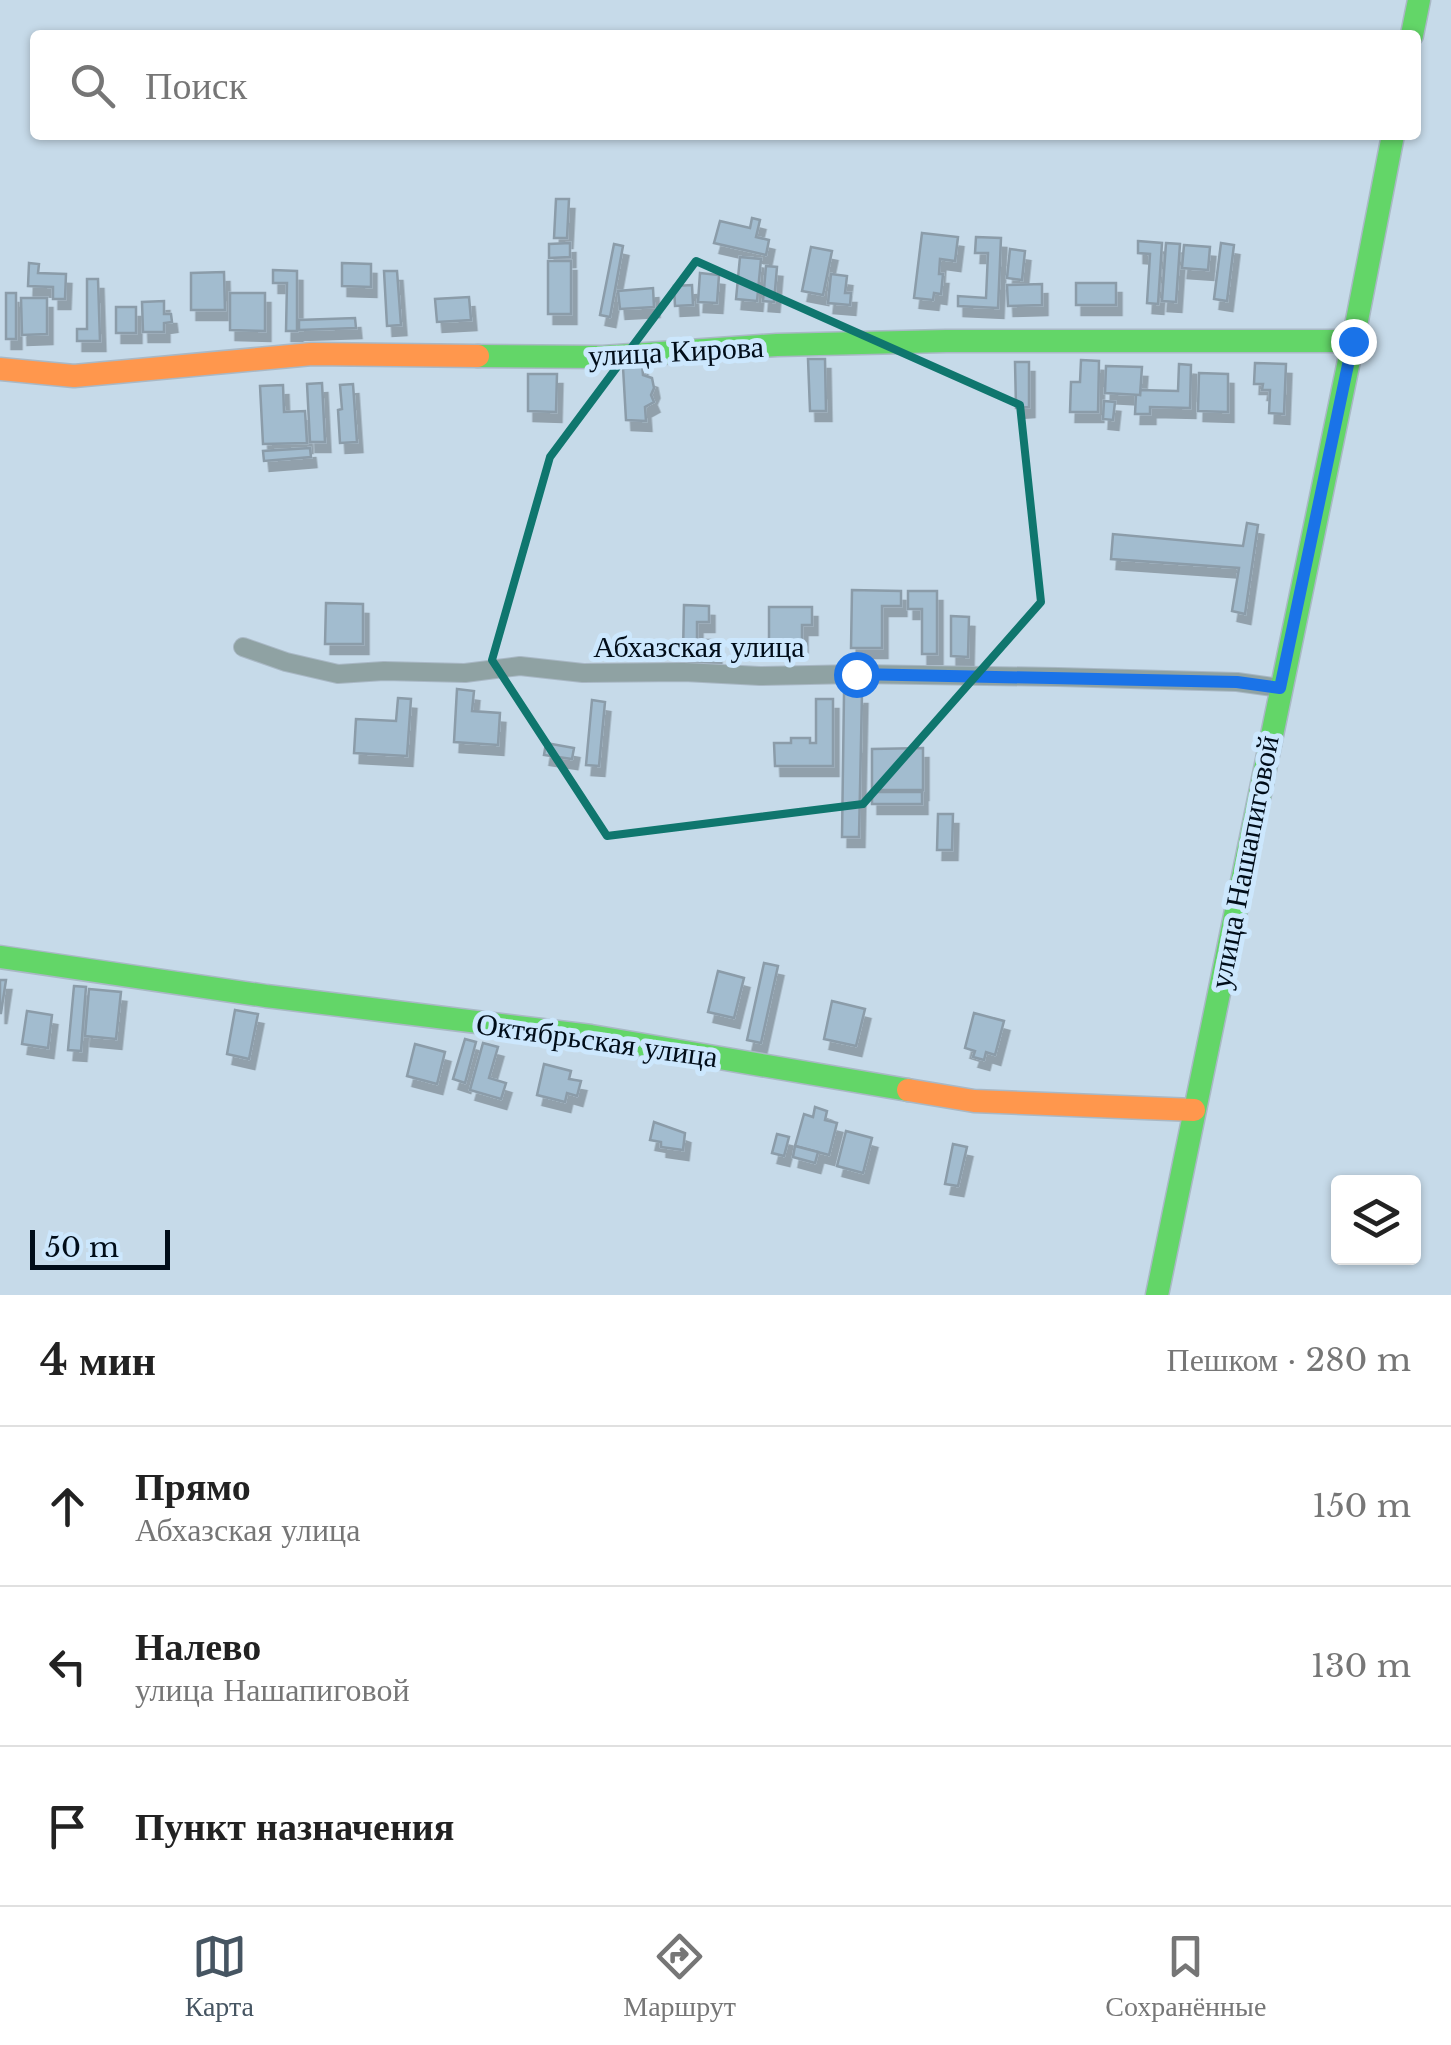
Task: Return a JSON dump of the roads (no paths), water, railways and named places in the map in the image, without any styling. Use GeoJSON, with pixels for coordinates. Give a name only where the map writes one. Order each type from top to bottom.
{"type":"FeatureCollection","features":[{"type":"Feature","properties":{"kind":"street"},"geometry":{"type":"LineString","coordinates":[[1413,30],[1419,0]]}},
{"type":"Feature","properties":{"kind":"street","name":"улица Нашапиговой"},"geometry":{"type":"LineString","coordinates":[[1157,1295],[1392,140]]}},
{"type":"Feature","properties":{"kind":"street","name":"улица Кирова"},"geometry":{"type":"LineString","coordinates":[[0,368],[74,376],[312,354],[603,358],[814,344],[1353,341]]}},
{"type":"Feature","properties":{"kind":"street","name":"Абхазская улица"},"geometry":{"type":"LineString","coordinates":[[243,648],[338,674],[464,672],[520,666],[583,674],[1058,677],[1237,682],[1280,688]]}},
{"type":"Feature","properties":{"kind":"street","name":"Октябрьская улица"},"geometry":{"type":"LineString","coordinates":[[0,956],[266,996],[591,1036],[974,1102],[1194,1110]]}}]}
